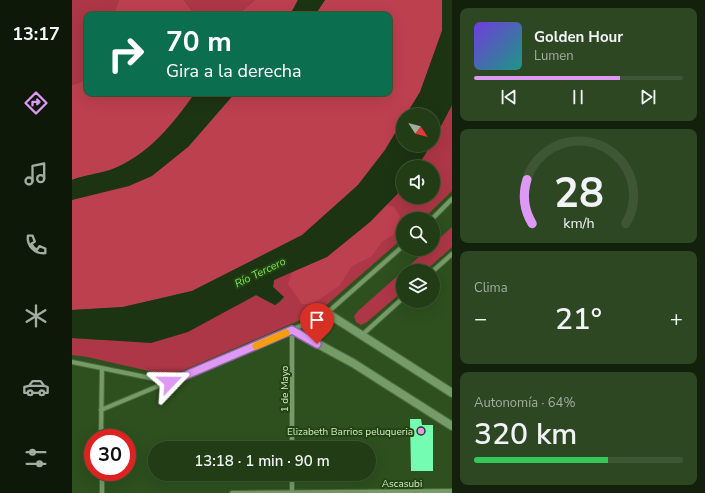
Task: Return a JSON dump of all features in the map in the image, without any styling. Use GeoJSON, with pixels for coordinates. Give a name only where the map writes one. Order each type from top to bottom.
{"type":"FeatureCollection","features":[{"type":"Feature","properties":{"kind":"main road"},"geometry":{"type":"LineString","coordinates":[[327,313],[452,393]]}},
{"type":"Feature","properties":{"kind":"main road"},"geometry":{"type":"LineString","coordinates":[[292,330],[353,363],[452,426]]}},
{"type":"Feature","properties":{"kind":"street"},"geometry":{"type":"LineString","coordinates":[[439,212],[452,199]]}},
{"type":"Feature","properties":{"kind":"street"},"geometry":{"type":"LineString","coordinates":[[101,410],[292,330],[327,313],[396,252]]}},
{"type":"Feature","properties":{"kind":"street"},"geometry":{"type":"LineString","coordinates":[[440,265],[452,254]]}},
{"type":"Feature","properties":{"kind":"street"},"geometry":{"type":"LineString","coordinates":[[362,335],[396,304]]}},
{"type":"Feature","properties":{"kind":"street","name":"1 de Mayo"},"geometry":{"type":"LineString","coordinates":[[292,330],[292,441]]}},
{"type":"Feature","properties":{"kind":"street"},"geometry":{"type":"LineString","coordinates":[[72,362],[170,382]]}},
{"type":"Feature","properties":{"kind":"street"},"geometry":{"type":"LineString","coordinates":[[102,368],[102,429]]}},
{"type":"Feature","properties":{"kind":"street"},"geometry":{"type":"LineString","coordinates":[[102,481],[102,493]]}},
{"type":"Feature","properties":{"kind":"street"},"geometry":{"type":"LineString","coordinates":[[292,481],[292,492]]}},
{"type":"Feature","properties":{"kind":"street","name":"Ascasubi"},"geometry":{"type":"LineString","coordinates":[[232,493],[452,491]]}},
{"type":"Feature","properties":{"kind":"shaded area"},"geometry":{"type":"Polygon","coordinates":[[[72,0],[119,0],[114,12],[84,12],[84,81],[72,85],[72,0]]]}},
{"type":"Feature","properties":{"kind":"shaded area"},"geometry":{"type":"Polygon","coordinates":[[[119,0],[184,0],[192,12],[114,12],[119,0]]]}},
{"type":"Feature","properties":{"kind":"shaded area"},"geometry":{"type":"Polygon","coordinates":[[[184,0],[255,0],[241,12],[192,12],[184,0]]]}},
{"type":"Feature","properties":{"kind":"shaded area"},"geometry":{"type":"Polygon","coordinates":[[[255,0],[298,0],[292,12],[241,12],[255,0]]]}},
{"type":"Feature","properties":{"kind":"shaded area"},"geometry":{"type":"Polygon","coordinates":[[[325,0],[442,0],[442,31],[420,92],[410,108],[396,108],[396,132],[385,150],[358,185],[303,235],[192,291],[123,307],[72,310],[72,200],[188,147],[232,96],[392,96],[392,12],[317,12],[325,0]]]}},
{"type":"Feature","properties":{"kind":"shaded area"},"geometry":{"type":"Polygon","coordinates":[[[84,81],[84,96],[193,96],[178,116],[148,148],[124,164],[110,170],[72,180],[72,85],[84,81]]]}},
{"type":"Feature","properties":{"kind":"shaded area"},"geometry":{"type":"Polygon","coordinates":[[[452,105],[452,191],[440,203],[440,160],[421,160],[427,152],[440,152],[440,128],[452,105]]]}},
{"type":"Feature","properties":{"kind":"shaded area"},"geometry":{"type":"Polygon","coordinates":[[[396,195],[396,204],[439,204],[430,212],[396,212],[396,244],[323,308],[314,314],[182,371],[170,374],[158,373],[72,355],[72,338],[102,340],[236,306],[256,295],[275,305],[284,297],[273,287],[274,280],[370,222],[396,195]]]}},
{"type":"Feature","properties":{"kind":"shaded area"},"geometry":{"type":"Polygon","coordinates":[[[387,205],[394,207],[397,212],[396,212],[396,227],[393,235],[382,242],[371,257],[352,266],[340,285],[326,295],[312,304],[302,304],[288,284],[292,272],[327,257],[370,222],[387,205]]]}},
{"type":"Feature","properties":{"kind":"shaded area"},"geometry":{"type":"Polygon","coordinates":[[[452,227],[452,247],[433,264],[411,264],[420,256],[440,256],[440,238],[452,227]]]}},
{"type":"Feature","properties":{"kind":"shaded area"},"geometry":{"type":"Polygon","coordinates":[[[396,277],[396,297],[367,322],[361,325],[356,322],[354,316],[396,277]]]}},
{"type":"Feature","properties":{"kind":"water"},"geometry":{"type":"Polygon","coordinates":[[[298,0],[325,0],[317,12],[292,12],[298,0]]]}},
{"type":"Feature","properties":{"kind":"water"},"geometry":{"type":"Polygon","coordinates":[[[442,0],[452,0],[452,105],[440,128],[440,108],[410,108],[420,92],[442,31],[442,0]]]}},
{"type":"Feature","properties":{"kind":"water"},"geometry":{"type":"Polygon","coordinates":[[[193,96],[232,96],[188,147],[152,176],[129,186],[72,200],[72,180],[101,173],[124,164],[148,148],[178,116],[193,96]]]}},
{"type":"Feature","properties":{"kind":"water","name":"Río Tercero"},"geometry":{"type":"Polygon","coordinates":[[[396,132],[396,152],[427,152],[421,160],[396,160],[396,195],[370,222],[327,257],[274,280],[273,287],[284,297],[275,305],[256,295],[188,332],[151,343],[72,338],[72,310],[123,307],[192,291],[302,235],[358,185],[385,150],[396,132]]]}},
{"type":"Feature","properties":{"kind":"building"},"geometry":{"type":"Polygon","coordinates":[[[410,419],[421,419],[422,425],[433,425],[433,471],[411,471],[410,419]]]}},
{"type":"Feature","properties":{"kind":"slow traffic"},"geometry":{"type":"LineString","coordinates":[[256,346],[286,333]]}},
{"type":"Feature","properties":{"kind":"place","name":"Elizabeth Barrios peluqueria"},"geometry":{"type":"Point","coordinates":[421,431]}},
{"type":"Feature","properties":{"kind":"route"},"geometry":{"type":"LineString","coordinates":[[170,382],[292,330],[317,344]]}}]}
